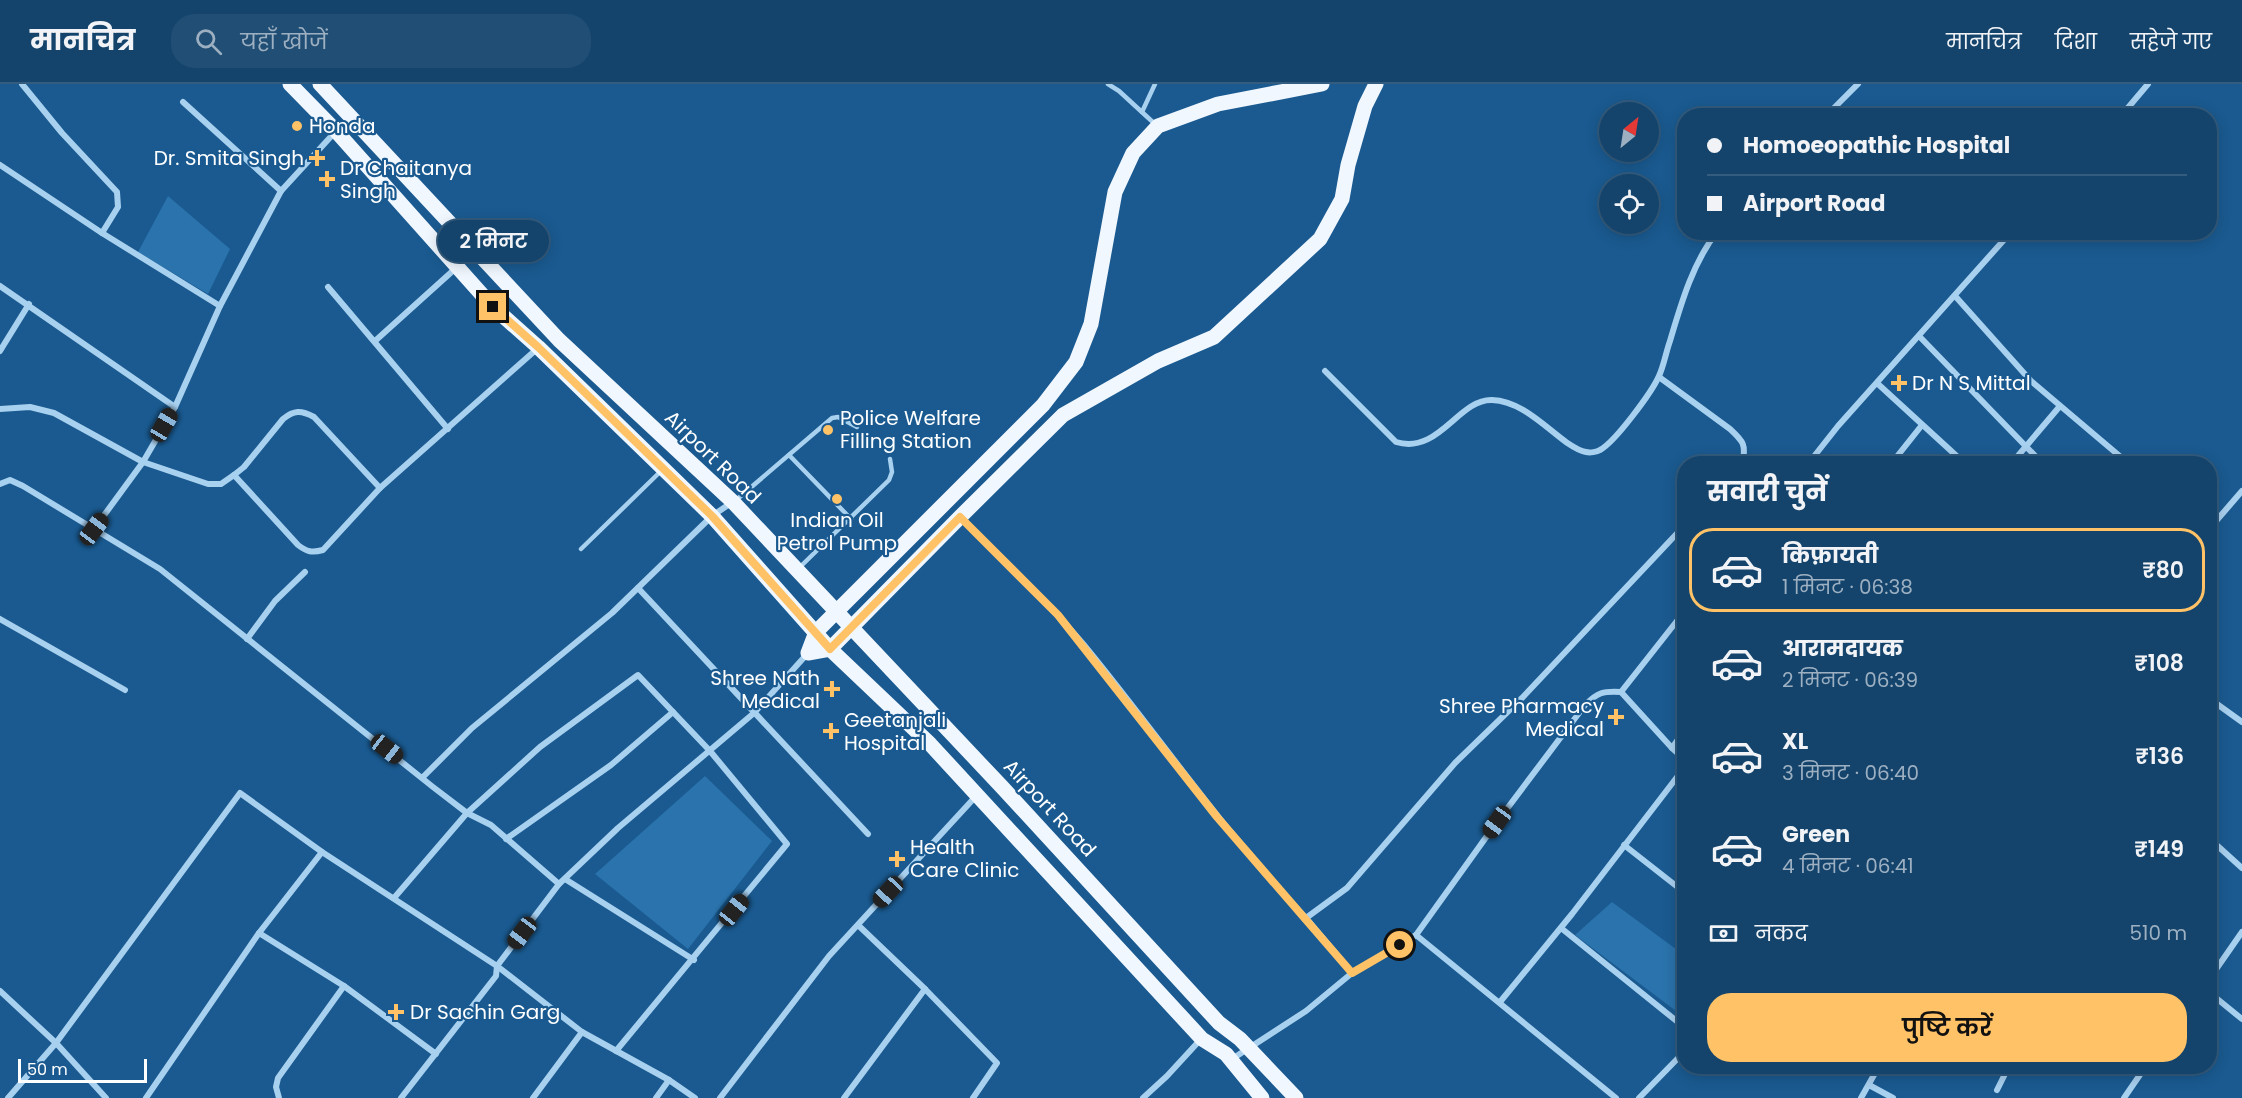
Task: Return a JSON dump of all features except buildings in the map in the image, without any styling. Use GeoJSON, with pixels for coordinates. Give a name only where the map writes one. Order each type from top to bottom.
{"type":"FeatureCollection","features":[{"type":"Feature","properties":{"kind":"main road"},"geometry":{"type":"LineString","coordinates":[[290,84],[336,131],[493,307],[538,347],[712,516],[830,649],[930,744],[1202,1039],[1226,1054],[1262,1098]]}},
{"type":"Feature","properties":{"kind":"main road","name":"Airport Road"},"geometry":{"type":"LineString","coordinates":[[320,84],[559,340],[733,502],[1002,786],[1219,1023],[1249,1048],[1296,1098]]}},
{"type":"Feature","properties":{"kind":"main road"},"geometry":{"type":"LineString","coordinates":[[808,653],[816,632],[1043,405],[1076,362],[1091,324],[1115,192],[1133,153],[1158,126],[1218,104],[1322,84]]}},
{"type":"Feature","properties":{"kind":"main road"},"geometry":{"type":"LineString","coordinates":[[808,653],[830,649],[1063,416],[1158,362],[1215,337],[1320,239],[1342,199],[1348,165],[1365,106],[1376,84]]}},
{"type":"Feature","properties":{"kind":"street"},"geometry":{"type":"LineString","coordinates":[[22,84],[62,133],[117,192],[118,207],[102,232]]}},
{"type":"Feature","properties":{"kind":"street"},"geometry":{"type":"LineString","coordinates":[[1834,108],[1858,84]]}},
{"type":"Feature","properties":{"kind":"street"},"geometry":{"type":"LineString","coordinates":[[2128,108],[2148,84]]}},
{"type":"Feature","properties":{"kind":"street"},"geometry":{"type":"LineString","coordinates":[[183,102],[281,191]]}},
{"type":"Feature","properties":{"kind":"street"},"geometry":{"type":"LineString","coordinates":[[94,529],[143,462],[175,407],[220,306],[281,191],[336,131]]}},
{"type":"Feature","properties":{"kind":"street"},"geometry":{"type":"LineString","coordinates":[[0,165],[220,306]]}},
{"type":"Feature","properties":{"kind":"street"},"geometry":{"type":"LineString","coordinates":[[1325,371],[1396,442],[1405,445],[1431,438],[1479,402],[1491,400],[1517,406],[1575,448],[1587,452],[1599,451],[1610,443],[1635,414],[1659,377],[1677,317],[1698,262],[1712,240]]}},
{"type":"Feature","properties":{"kind":"street"},"geometry":{"type":"LineString","coordinates":[[1814,456],[1838,426],[2005,240]]}},
{"type":"Feature","properties":{"kind":"street"},"geometry":{"type":"LineString","coordinates":[[375,341],[456,268]]}},
{"type":"Feature","properties":{"kind":"street"},"geometry":{"type":"LineString","coordinates":[[0,286],[175,407]]}},
{"type":"Feature","properties":{"kind":"street"},"geometry":{"type":"LineString","coordinates":[[328,287],[448,429]]}},
{"type":"Feature","properties":{"kind":"street"},"geometry":{"type":"LineString","coordinates":[[1956,297],[2031,381],[2119,456]]}},
{"type":"Feature","properties":{"kind":"street"},"geometry":{"type":"LineString","coordinates":[[0,351],[29,304]]}},
{"type":"Feature","properties":{"kind":"street"},"geometry":{"type":"LineString","coordinates":[[1920,337],[2035,456]]}},
{"type":"Feature","properties":{"kind":"street"},"geometry":{"type":"LineString","coordinates":[[234,475],[298,545],[307,552],[314,553],[323,550],[380,489],[538,347]]}},
{"type":"Feature","properties":{"kind":"street"},"geometry":{"type":"LineString","coordinates":[[1659,377],[1740,438],[1745,448],[1744,456]]}},
{"type":"Feature","properties":{"kind":"street"},"geometry":{"type":"LineString","coordinates":[[1878,384],[1957,456]]}},
{"type":"Feature","properties":{"kind":"street"},"geometry":{"type":"LineString","coordinates":[[2018,456],[2060,406]]}},
{"type":"Feature","properties":{"kind":"street"},"geometry":{"type":"LineString","coordinates":[[0,409],[30,407],[54,413],[143,462],[208,484],[221,484],[234,475],[283,419],[299,411],[314,417],[380,489]]}},
{"type":"Feature","properties":{"kind":"street"},"geometry":{"type":"LineString","coordinates":[[1897,456],[1922,425]]}},
{"type":"Feature","properties":{"kind":"street"},"geometry":{"type":"LineString","coordinates":[[0,484],[10,480],[17,483],[160,569],[467,813],[491,825],[562,882],[694,960]]}},
{"type":"Feature","properties":{"kind":"street"},"geometry":{"type":"LineString","coordinates":[[2217,520],[2242,491]]}},
{"type":"Feature","properties":{"kind":"street"},"geometry":{"type":"LineString","coordinates":[[423,777],[472,728],[612,612],[712,516],[733,502]]}},
{"type":"Feature","properties":{"kind":"street"},"geometry":{"type":"LineString","coordinates":[[960,517],[1058,615],[1217,817],[1352,973]]}},
{"type":"Feature","properties":{"kind":"street"},"geometry":{"type":"LineString","coordinates":[[1306,918],[1347,888],[1455,763],[1522,699],[1677,533]]}},
{"type":"Feature","properties":{"kind":"street"},"geometry":{"type":"LineString","coordinates":[[247,639],[275,601],[305,572]]}},
{"type":"Feature","properties":{"kind":"street"},"geometry":{"type":"LineString","coordinates":[[638,588],[868,834]]}},
{"type":"Feature","properties":{"kind":"street"},"geometry":{"type":"LineString","coordinates":[[0,619],[125,690]]}},
{"type":"Feature","properties":{"kind":"street"},"geometry":{"type":"LineString","coordinates":[[1622,692],[1677,621]]}},
{"type":"Feature","properties":{"kind":"street"},"geometry":{"type":"LineString","coordinates":[[401,1098],[496,976],[497,966],[562,882],[618,828],[754,713],[808,653]]}},
{"type":"Feature","properties":{"kind":"street"},"geometry":{"type":"LineString","coordinates":[[394,898],[467,813],[540,747],[638,675],[710,751],[787,844],[694,960],[616,1051]]}},
{"type":"Feature","properties":{"kind":"street"},"geometry":{"type":"LineString","coordinates":[[1231,1060],[1306,1011],[1352,973],[1416,935],[1497,822],[1585,705],[1596,694],[1608,691],[1622,692],[1677,753]]}},
{"type":"Feature","properties":{"kind":"street"},"geometry":{"type":"LineString","coordinates":[[2217,704],[2242,722]]}},
{"type":"Feature","properties":{"kind":"street"},"geometry":{"type":"LineString","coordinates":[[506,839],[611,765],[673,712]]}},
{"type":"Feature","properties":{"kind":"street"},"geometry":{"type":"LineString","coordinates":[[1672,748],[1677,741]]}},
{"type":"Feature","properties":{"kind":"street"},"geometry":{"type":"LineString","coordinates":[[1500,1002],[1561,928],[1677,777]]}},
{"type":"Feature","properties":{"kind":"street"},"geometry":{"type":"LineString","coordinates":[[9,1098],[56,1043],[240,793],[322,852],[497,966],[582,1032],[669,1080],[695,1098]]}},
{"type":"Feature","properties":{"kind":"street"},"geometry":{"type":"LineString","coordinates":[[720,1098],[829,956],[977,795]]}},
{"type":"Feature","properties":{"kind":"street"},"geometry":{"type":"LineString","coordinates":[[1624,844],[1677,886]]}},
{"type":"Feature","properties":{"kind":"street"},"geometry":{"type":"LineString","coordinates":[[2217,845],[2242,868]]}},
{"type":"Feature","properties":{"kind":"street"},"geometry":{"type":"LineString","coordinates":[[146,1098],[259,933],[322,852]]}},
{"type":"Feature","properties":{"kind":"street"},"geometry":{"type":"LineString","coordinates":[[858,925],[997,1063],[973,1098]]}},
{"type":"Feature","properties":{"kind":"street"},"geometry":{"type":"LineString","coordinates":[[1561,928],[1677,1021]]}},
{"type":"Feature","properties":{"kind":"street"},"geometry":{"type":"LineString","coordinates":[[2217,968],[2242,932]]}},
{"type":"Feature","properties":{"kind":"street"},"geometry":{"type":"LineString","coordinates":[[259,933],[344,986],[436,1054]]}},
{"type":"Feature","properties":{"kind":"street"},"geometry":{"type":"LineString","coordinates":[[1416,935],[1616,1098]]}},
{"type":"Feature","properties":{"kind":"street"},"geometry":{"type":"LineString","coordinates":[[279,1098],[276,1087],[278,1078],[344,986]]}},
{"type":"Feature","properties":{"kind":"street"},"geometry":{"type":"LineString","coordinates":[[844,1098],[925,989]]}},
{"type":"Feature","properties":{"kind":"street"},"geometry":{"type":"LineString","coordinates":[[0,991],[56,1043],[106,1098]]}},
{"type":"Feature","properties":{"kind":"street"},"geometry":{"type":"LineString","coordinates":[[2217,999],[2242,1019]]}},
{"type":"Feature","properties":{"kind":"street"},"geometry":{"type":"LineString","coordinates":[[532,1098],[582,1032]]}},
{"type":"Feature","properties":{"kind":"street"},"geometry":{"type":"LineString","coordinates":[[1143,1098],[1202,1039]]}},
{"type":"Feature","properties":{"kind":"street"},"geometry":{"type":"LineString","coordinates":[[1639,1098],[1677,1059]]}},
{"type":"Feature","properties":{"kind":"street"},"geometry":{"type":"LineString","coordinates":[[1862,1098],[1875,1074]]}},
{"type":"Feature","properties":{"kind":"street"},"geometry":{"type":"LineString","coordinates":[[1997,1090],[2005,1074]]}},
{"type":"Feature","properties":{"kind":"street"},"geometry":{"type":"LineString","coordinates":[[2124,1098],[2140,1074]]}},
{"type":"Feature","properties":{"kind":"street"},"geometry":{"type":"LineString","coordinates":[[656,1098],[669,1080]]}},
{"type":"Feature","properties":{"kind":"street"},"geometry":{"type":"LineString","coordinates":[[1869,1085],[1893,1098]]}},
{"type":"Feature","properties":{"kind":"lane"},"geometry":{"type":"LineString","coordinates":[[1108,84],[1158,126]]}},
{"type":"Feature","properties":{"kind":"lane"},"geometry":{"type":"LineString","coordinates":[[1142,112],[1155,84]]}},
{"type":"Feature","properties":{"kind":"lane"},"geometry":{"type":"LineString","coordinates":[[733,502],[832,418],[838,417],[857,427]]}},
{"type":"Feature","properties":{"kind":"lane"},"geometry":{"type":"LineString","coordinates":[[789,455],[851,519]]}},
{"type":"Feature","properties":{"kind":"lane"},"geometry":{"type":"LineString","coordinates":[[797,570],[889,480],[892,472],[890,459]]}},
{"type":"Feature","properties":{"kind":"lane"},"geometry":{"type":"LineString","coordinates":[[581,549],[663,469]]}},
{"type":"Feature","properties":{"kind":"shaded area"},"geometry":{"type":"Polygon","coordinates":[[[168,196],[230,249],[208,294],[138,252],[168,196]]]}},
{"type":"Feature","properties":{"kind":"shaded area"},"geometry":{"type":"Polygon","coordinates":[[[705,776],[772,841],[688,949],[595,874],[705,776]]]}},
{"type":"Feature","properties":{"kind":"shaded area"},"geometry":{"type":"Polygon","coordinates":[[[1612,902],[1677,950],[1677,1012],[1575,935],[1612,902]]]}},
{"type":"Feature","properties":{"kind":"place","name":"Honda"},"geometry":{"type":"Point","coordinates":[297,126]}},
{"type":"Feature","properties":{"kind":"place","name":"Dr. Smita Singh"},"geometry":{"type":"Point","coordinates":[317,158]}},
{"type":"Feature","properties":{"kind":"place","name":"Dr Chaitanya Singh"},"geometry":{"type":"Point","coordinates":[327,179]}},
{"type":"Feature","properties":{"kind":"place","name":"Dr N S Mittal"},"geometry":{"type":"Point","coordinates":[1899,383]}},
{"type":"Feature","properties":{"kind":"place","name":"Police Welfare Filling Station"},"geometry":{"type":"Point","coordinates":[828,430]}},
{"type":"Feature","properties":{"kind":"place","name":"Indian Oil Petrol Pump"},"geometry":{"type":"Point","coordinates":[837,499]}},
{"type":"Feature","properties":{"kind":"place","name":"Shree Nath Medical"},"geometry":{"type":"Point","coordinates":[832,689]}},
{"type":"Feature","properties":{"kind":"place","name":"Shree Pharmacy Medical"},"geometry":{"type":"Point","coordinates":[1616,717]}},
{"type":"Feature","properties":{"kind":"place","name":"Geetanjali Hospital"},"geometry":{"type":"Point","coordinates":[831,731]}},
{"type":"Feature","properties":{"kind":"place","name":"Health Care Clinic"},"geometry":{"type":"Point","coordinates":[897,859]}},
{"type":"Feature","properties":{"kind":"place","name":"Dr Sachin Garg"},"geometry":{"type":"Point","coordinates":[396,1012]}},
{"type":"Feature","properties":{"kind":"route"},"geometry":{"type":"LineString","coordinates":[[493,307],[538,347],[712,516],[830,649],[960,517],[1058,615],[1217,817],[1352,973],[1400,945]]}}]}
